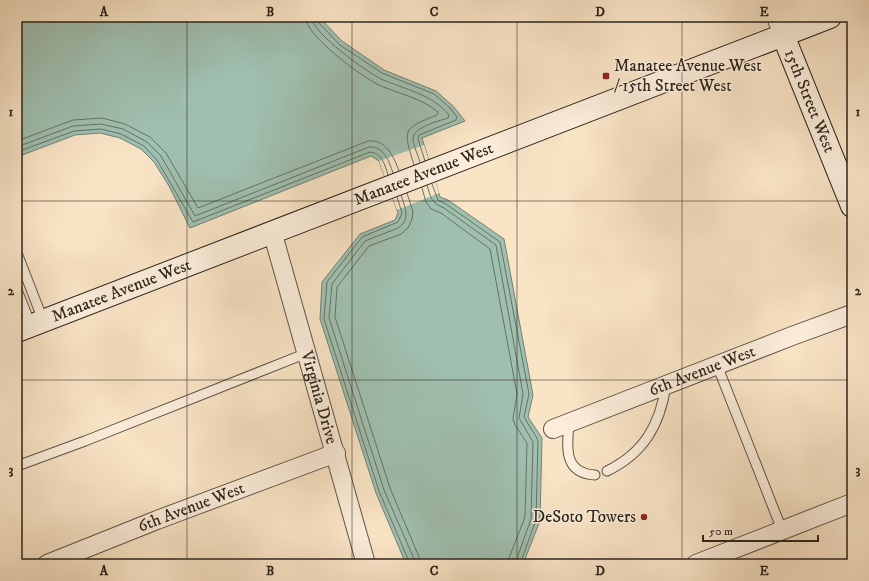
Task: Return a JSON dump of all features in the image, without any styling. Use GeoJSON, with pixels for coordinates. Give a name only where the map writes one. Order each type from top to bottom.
{"type":"FeatureCollection","features":[{"type":"Feature","properties":{"kind":"main road","name":"Manatee Avenue West"},"geometry":{"type":"LineString","coordinates":[[31,325],[455,161],[779,26],[830,17]]}},
{"type":"Feature","properties":{"kind":"main road","name":"15th Street West"},"geometry":{"type":"LineString","coordinates":[[779,26],[852,206]]}},
{"type":"Feature","properties":{"kind":"street","name":"Virginia Drive"},"geometry":{"type":"LineString","coordinates":[[272,231],[336,453],[366,564]]}},
{"type":"Feature","properties":{"kind":"street","name":"6th Avenue West"},"geometry":{"type":"LineString","coordinates":[[561,426],[852,314]]}},
{"type":"Feature","properties":{"kind":"street","name":"6th Avenue West"},"geometry":{"type":"LineString","coordinates":[[47,564],[157,520],[336,453]]}},
{"type":"Feature","properties":{"kind":"street"},"geometry":{"type":"LineString","coordinates":[[696,564],[852,502]]}},
{"type":"Feature","properties":{"kind":"lane"},"geometry":{"type":"LineString","coordinates":[[17,253],[31,325]]}},
{"type":"Feature","properties":{"kind":"lane"},"geometry":{"type":"LineString","coordinates":[[17,290],[31,325]]}},
{"type":"Feature","properties":{"kind":"lane"},"geometry":{"type":"LineString","coordinates":[[17,466],[85,441],[307,353]]}},
{"type":"Feature","properties":{"kind":"lane"},"geometry":{"type":"LineString","coordinates":[[717,365],[782,530]]}},
{"type":"Feature","properties":{"kind":"lane"},"geometry":{"type":"LineString","coordinates":[[607,470],[632,456],[647,439],[658,418],[664,401],[666,385]]}},
{"type":"Feature","properties":{"kind":"lane"},"geometry":{"type":"LineString","coordinates":[[561,426],[574,468],[585,473],[595,474]]}},
{"type":"Feature","properties":{"kind":"water"},"geometry":{"type":"Polygon","coordinates":[[[17,17],[319,17],[342,41],[384,70],[436,91],[453,106],[465,121],[422,138],[440,197],[448,200],[504,239],[533,395],[528,417],[542,438],[540,521],[523,564],[406,564],[376,493],[320,319],[322,282],[360,234],[395,220],[398,213],[379,161],[371,156],[190,228],[169,186],[154,162],[141,149],[120,138],[100,133],[75,135],[17,157],[17,17]]]}},
{"type":"Feature","properties":{"kind":"pier"},"geometry":{"type":"Polygon","coordinates":[[[424,145],[439,193],[397,210],[379,161],[424,145]]]}},
{"type":"Feature","properties":{"kind":"place","name":"Manatee Avenue West / 15th Street West"},"geometry":{"type":"Point","coordinates":[606,76]}},
{"type":"Feature","properties":{"kind":"place","name":"DeSoto Towers"},"geometry":{"type":"Point","coordinates":[644,517]}}]}
